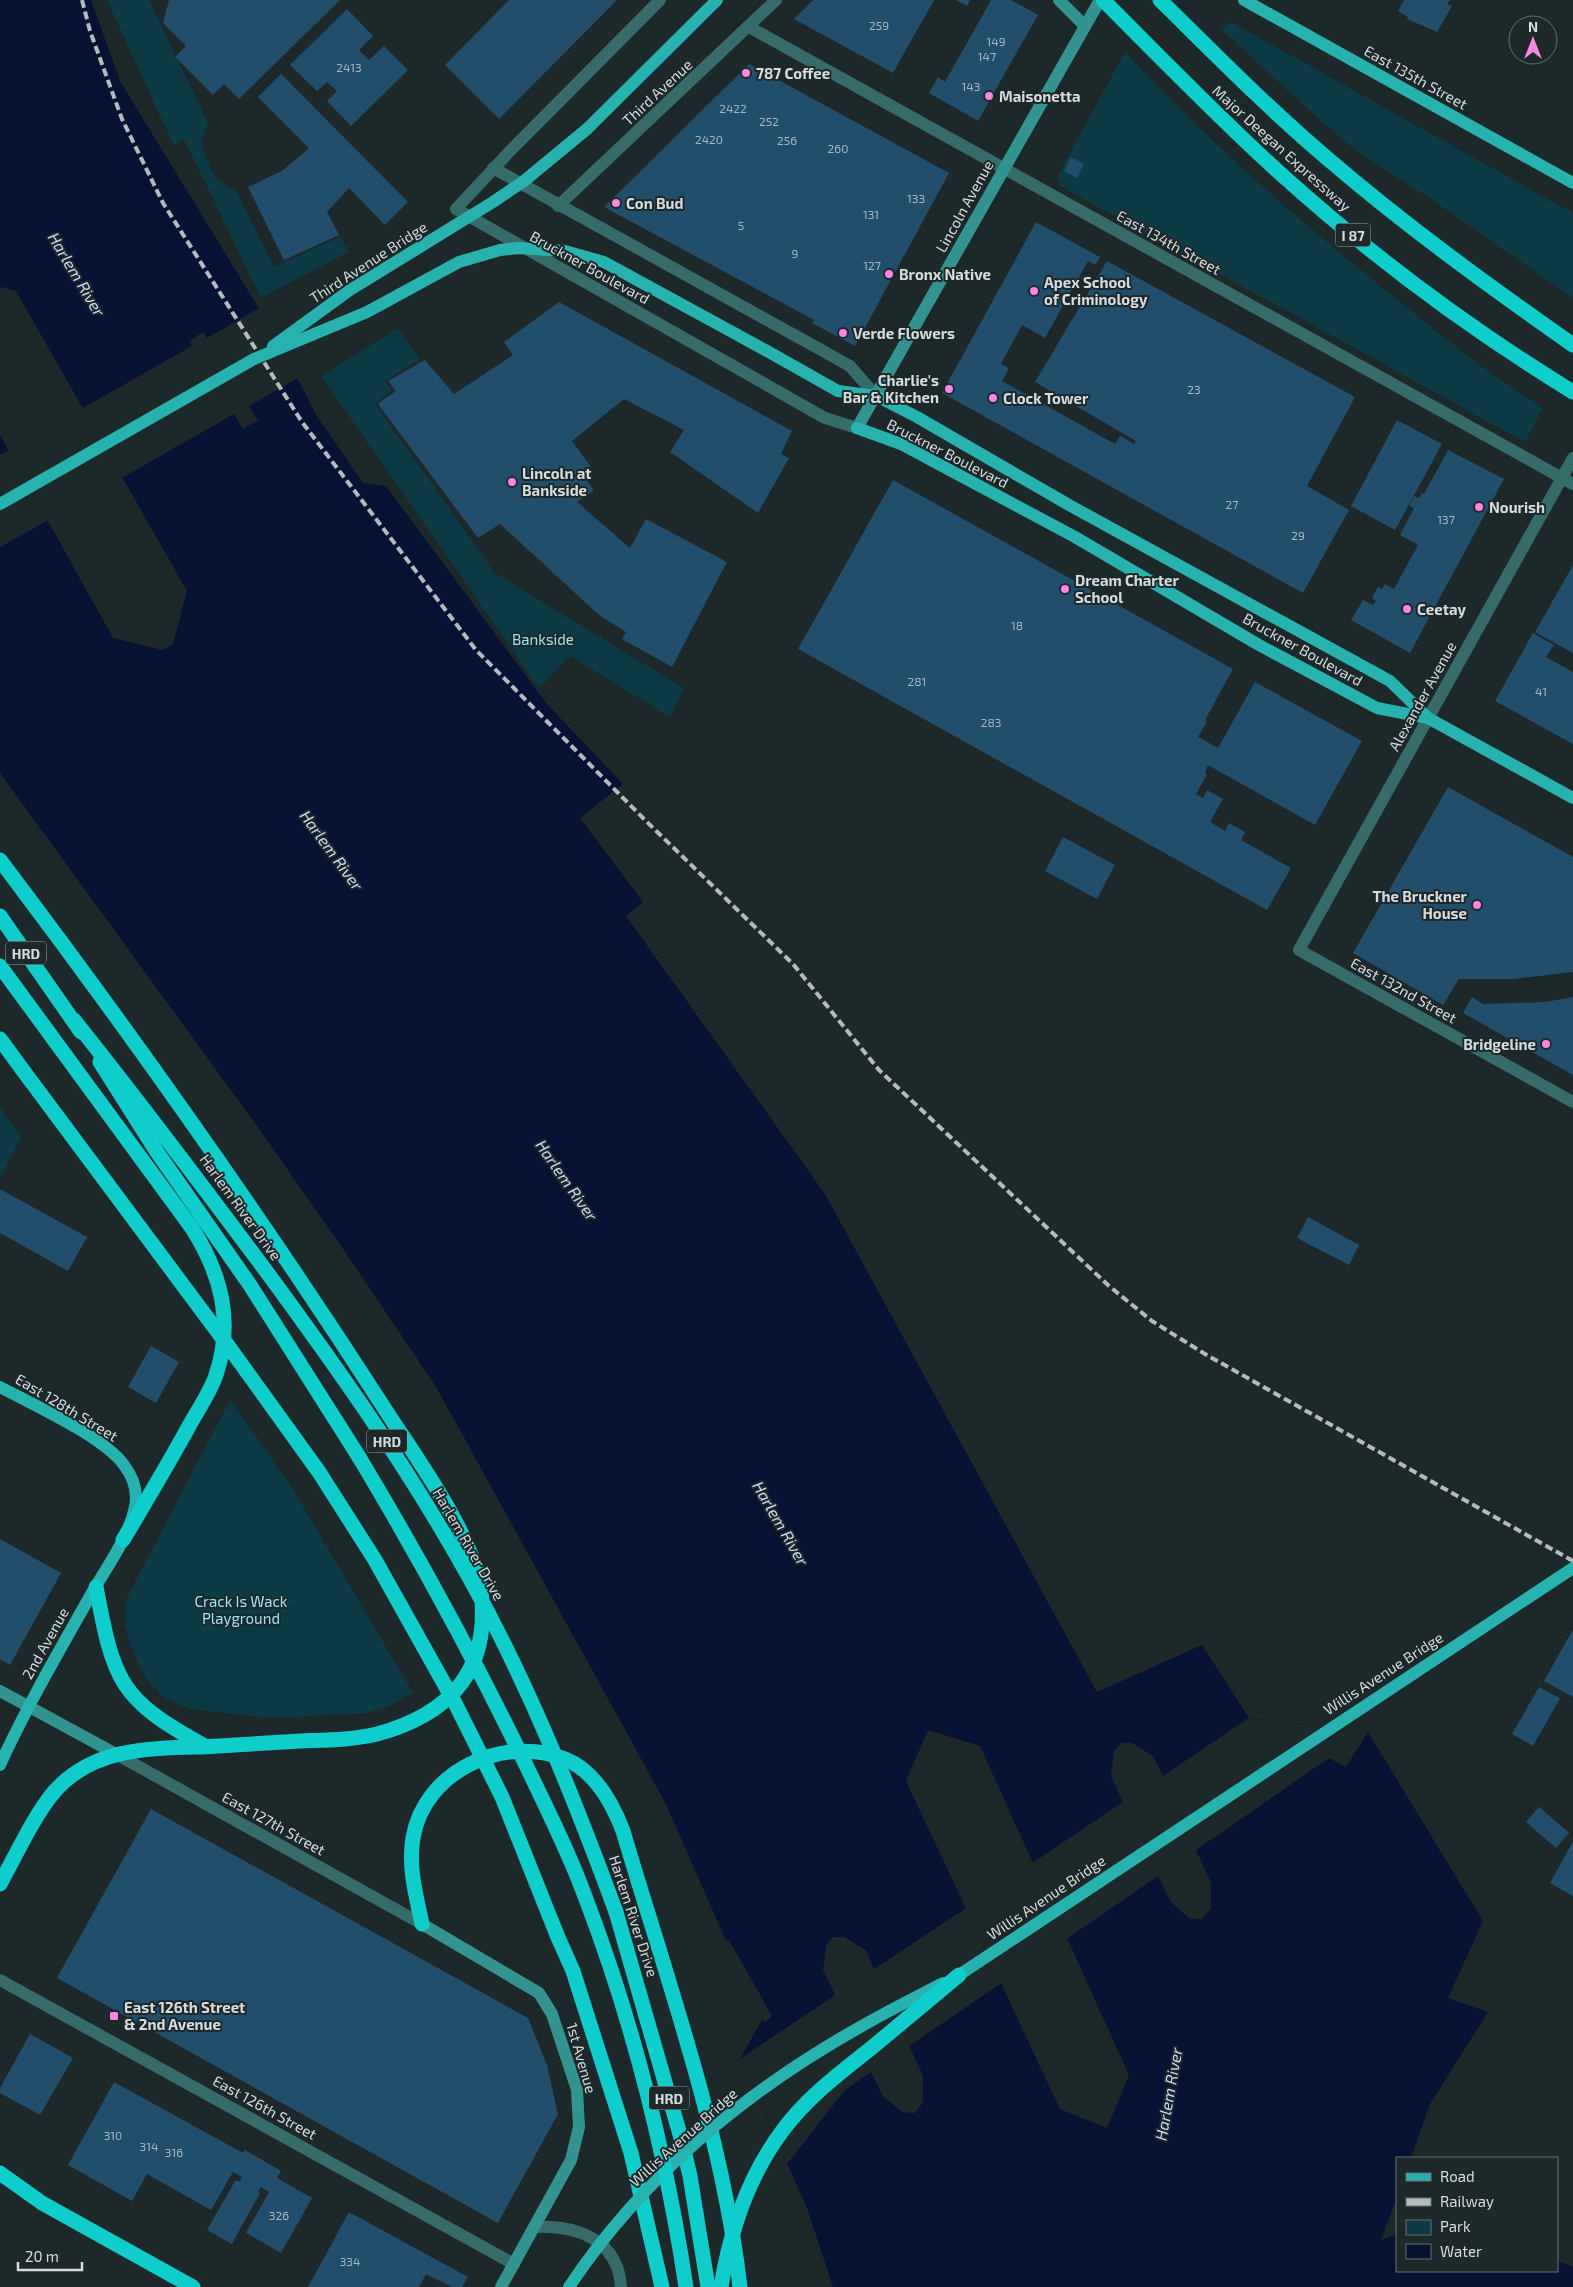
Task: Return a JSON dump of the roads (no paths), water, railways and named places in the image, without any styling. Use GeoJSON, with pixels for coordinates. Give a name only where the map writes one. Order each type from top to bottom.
{"type":"FeatureCollection","features":[{"type":"Feature","properties":{"kind":"highway","name":"Major Deegan Expressway"},"geometry":{"type":"LineString","coordinates":[[1102,0],[1282,174],[1349,232],[1450,310],[1573,392]]}},
{"type":"Feature","properties":{"kind":"highway","name":"Major Deegan Expressway"},"geometry":{"type":"LineString","coordinates":[[1160,0],[1271,109],[1388,209],[1451,258],[1517,304],[1570,336]]}},
{"type":"Feature","properties":{"kind":"highway"},"geometry":{"type":"LineString","coordinates":[[0,860],[99,992],[326,1317],[457,1524],[472,1558],[481,1590],[479,1635],[470,1668],[450,1698],[427,1714],[394,1728],[355,1738],[142,1748],[116,1754],[87,1766],[56,1789],[0,1884]]}},
{"type":"Feature","properties":{"kind":"highway","name":"Harlem River Drive"},"geometry":{"type":"LineString","coordinates":[[0,916],[74,1020],[171,1142],[317,1340],[385,1438],[451,1545],[520,1675],[550,1742],[616,1912],[681,2138],[708,2287]]}},
{"type":"Feature","properties":{"kind":"highway"},"geometry":{"type":"LineString","coordinates":[[0,966],[192,1228],[214,1268],[222,1291],[225,1331],[216,1377],[166,1468],[123,1540]]}},
{"type":"Feature","properties":{"kind":"highway"},"geometry":{"type":"LineString","coordinates":[[74,1020],[157,1152],[245,1277],[364,1465],[446,1608],[544,1803],[586,1896],[630,2028],[663,2155],[686,2287]]}},
{"type":"Feature","properties":{"kind":"highway"},"geometry":{"type":"LineString","coordinates":[[0,1039],[234,1354],[318,1472],[375,1560],[455,1703],[502,1797],[573,1971],[628,2144],[662,2287]]}},
{"type":"Feature","properties":{"kind":"highway"},"geometry":{"type":"LineString","coordinates":[[96,1587],[110,1654],[128,1690],[157,1719],[206,1746]]}},
{"type":"Feature","properties":{"kind":"highway"},"geometry":{"type":"LineString","coordinates":[[422,1924],[411,1869],[413,1836],[421,1812],[428,1800],[436,1790],[458,1771],[468,1764],[494,1754],[536,1752],[565,1759],[581,1769],[601,1788],[612,1805],[623,1831],[700,2093],[725,2196],[740,2287]]}},
{"type":"Feature","properties":{"kind":"highway"},"geometry":{"type":"LineString","coordinates":[[721,2287],[727,2256],[746,2196],[769,2149],[784,2128],[831,2078],[959,1975]]}},
{"type":"Feature","properties":{"kind":"highway"},"geometry":{"type":"LineString","coordinates":[[0,2173],[42,2203],[193,2287]]}},
{"type":"Feature","properties":{"kind":"highway"},"geometry":{"type":"LineString","coordinates":[[0,2187],[42,2203]]}},
{"type":"Feature","properties":{"kind":"highway"},"geometry":{"type":"LineString","coordinates":[[651,2244],[652,2287]]}},
{"type":"Feature","properties":{"kind":"main road","name":"Third Avenue Bridge"},"geometry":{"type":"LineString","coordinates":[[0,504],[254,360],[350,290],[493,202],[544,165],[587,129],[717,0]]}},
{"type":"Feature","properties":{"kind":"main road"},"geometry":{"type":"LineString","coordinates":[[1059,0],[1085,26]]}},
{"type":"Feature","properties":{"kind":"main road","name":"Lincoln Avenue"},"geometry":{"type":"LineString","coordinates":[[857,428],[1085,26],[1102,0]]}},
{"type":"Feature","properties":{"kind":"main road","name":"East 135th Street"},"geometry":{"type":"LineString","coordinates":[[1244,0],[1573,183]]}},
{"type":"Feature","properties":{"kind":"main road"},"geometry":{"type":"LineString","coordinates":[[254,360],[367,312],[459,262],[500,250],[518,248],[565,251],[604,262],[838,391],[876,396]]}},
{"type":"Feature","properties":{"kind":"main road","name":"Bruckner Boulevard"},"geometry":{"type":"LineString","coordinates":[[876,396],[1390,681],[1428,718],[1573,798]]}},
{"type":"Feature","properties":{"kind":"main road","name":"Bruckner Boulevard"},"geometry":{"type":"LineString","coordinates":[[857,428],[901,444],[1075,537],[1259,645],[1376,708],[1428,718]]}},
{"type":"Feature","properties":{"kind":"main road","name":"East 128th Street"},"geometry":{"type":"LineString","coordinates":[[0,1386],[94,1439],[124,1464],[134,1484],[136,1494],[135,1506],[123,1540]]}},
{"type":"Feature","properties":{"kind":"main road","name":"2nd Avenue"},"geometry":{"type":"LineString","coordinates":[[0,1765],[28,1706],[123,1540]]}},
{"type":"Feature","properties":{"kind":"main road","name":"Willis Avenue Bridge"},"geometry":{"type":"LineString","coordinates":[[569,2287],[611,2229],[632,2204],[666,2170],[717,2124],[786,2074],[861,2026],[959,1975],[1573,1568]]}},
{"type":"Feature","properties":{"kind":"main road","name":"East 127th Street"},"geometry":{"type":"LineString","coordinates":[[0,1691],[116,1754]]}},
{"type":"Feature","properties":{"kind":"main road","name":"East 127th Street"},"geometry":{"type":"LineString","coordinates":[[422,1924],[530,1986]]}},
{"type":"Feature","properties":{"kind":"main road","name":"1st Avenue"},"geometry":{"type":"LineString","coordinates":[[501,2287],[571,2160],[576,2144],[580,2109],[577,2090],[552,2014],[540,1993],[530,1986]]}},
{"type":"Feature","properties":{"kind":"street"},"geometry":{"type":"LineString","coordinates":[[494,168],[660,0]]}},
{"type":"Feature","properties":{"kind":"street","name":"Third Avenue"},"geometry":{"type":"LineString","coordinates":[[558,206],[776,0]]}},
{"type":"Feature","properties":{"kind":"street","name":"East 134th Street"},"geometry":{"type":"LineString","coordinates":[[749,27],[1573,484]]}},
{"type":"Feature","properties":{"kind":"street","name":"Bruckner Boulevard"},"geometry":{"type":"LineString","coordinates":[[857,428],[825,418],[456,210],[494,168],[558,206],[850,366],[876,396]]}},
{"type":"Feature","properties":{"kind":"street","name":"Alexander Avenue"},"geometry":{"type":"LineString","coordinates":[[1299,950],[1573,458]]}},
{"type":"Feature","properties":{"kind":"street","name":"East 132nd Street"},"geometry":{"type":"LineString","coordinates":[[1299,950],[1573,1102]]}},
{"type":"Feature","properties":{"kind":"street","name":"East 127th Street"},"geometry":{"type":"LineString","coordinates":[[116,1754],[422,1924]]}},
{"type":"Feature","properties":{"kind":"street","name":"East 126th Street"},"geometry":{"type":"LineString","coordinates":[[0,1980],[514,2264]]}},
{"type":"Feature","properties":{"kind":"street"},"geometry":{"type":"LineString","coordinates":[[535,2227],[566,2227],[592,2236],[611,2258],[621,2280],[621,2287]]}},
{"type":"Feature","properties":{"kind":"water","name":"Harlem River"},"geometry":{"type":"Polygon","coordinates":[[[0,0],[91,0],[120,81],[280,343],[316,415],[363,483],[386,486],[547,704],[623,784],[580,818],[643,902],[626,916],[825,1194],[1097,1692],[1202,1645],[1249,1718],[1368,1732],[1483,1921],[1448,1998],[1488,2012],[1430,2104],[1411,2157],[1396,2157],[1396,2200],[1381,2240],[1396,2234],[1396,2272],[1558,2272],[1558,2261],[1573,2267],[1573,2287],[833,2287],[807,2208],[740,2059],[762,2020],[765,2022],[772,2016],[729,1940],[726,1941],[666,1804],[435,1385],[257,1126],[0,773],[0,435],[113,638],[163,650],[173,644],[187,591],[16,291],[0,287],[0,0]],[[928,1730],[906,1781],[1060,2109],[1107,2128],[1129,2075],[980,1746],[928,1730]]]}},
{"type":"Feature","properties":{"kind":"railway"},"geometry":{"type":"LineString","coordinates":[[82,0],[90,31],[122,119],[163,203],[302,422],[476,650],[646,821],[793,964],[879,1070],[1109,1286],[1152,1321],[1205,1354],[1573,1561]]}},
{"type":"Feature","properties":{"kind":"place","name":"787 Coffee"},"geometry":{"type":"Point","coordinates":[746,73]}},
{"type":"Feature","properties":{"kind":"place","name":"Maisonetta"},"geometry":{"type":"Point","coordinates":[989,96]}},
{"type":"Feature","properties":{"kind":"place","name":"Con Bud"},"geometry":{"type":"Point","coordinates":[616,203]}},
{"type":"Feature","properties":{"kind":"place","name":"Bronx Native"},"geometry":{"type":"Point","coordinates":[889,274]}},
{"type":"Feature","properties":{"kind":"place","name":"Apex School of Criminology"},"geometry":{"type":"Point","coordinates":[1034,291]}},
{"type":"Feature","properties":{"kind":"place","name":"Verde Flowers"},"geometry":{"type":"Point","coordinates":[843,333]}},
{"type":"Feature","properties":{"kind":"place","name":"Charlie's Bar & Kitchen"},"geometry":{"type":"Point","coordinates":[949,389]}},
{"type":"Feature","properties":{"kind":"place","name":"Clock Tower"},"geometry":{"type":"Point","coordinates":[993,398]}},
{"type":"Feature","properties":{"kind":"place","name":"Lincoln at Bankside"},"geometry":{"type":"Point","coordinates":[512,482]}},
{"type":"Feature","properties":{"kind":"place","name":"Nourish"},"geometry":{"type":"Point","coordinates":[1479,507]}},
{"type":"Feature","properties":{"kind":"place","name":"Dream Charter School"},"geometry":{"type":"Point","coordinates":[1065,589]}},
{"type":"Feature","properties":{"kind":"place","name":"Ceetay"},"geometry":{"type":"Point","coordinates":[1407,609]}},
{"type":"Feature","properties":{"kind":"place","name":"The Bruckner House"},"geometry":{"type":"Point","coordinates":[1477,905]}},
{"type":"Feature","properties":{"kind":"place","name":"Bridgeline"},"geometry":{"type":"Point","coordinates":[1546,1044]}},
{"type":"Feature","properties":{"kind":"place","name":"East 126th Street & 2nd Avenue"},"geometry":{"type":"Point","coordinates":[114,2016]}},
{"type":"Feature","properties":{"kind":"park label","name":"Bankside"},"geometry":{"type":"Point","coordinates":[543,639]}},
{"type":"Feature","properties":{"kind":"park label","name":"Crack Is Wack Playground"},"geometry":{"type":"Point","coordinates":[241,1610]}}]}
